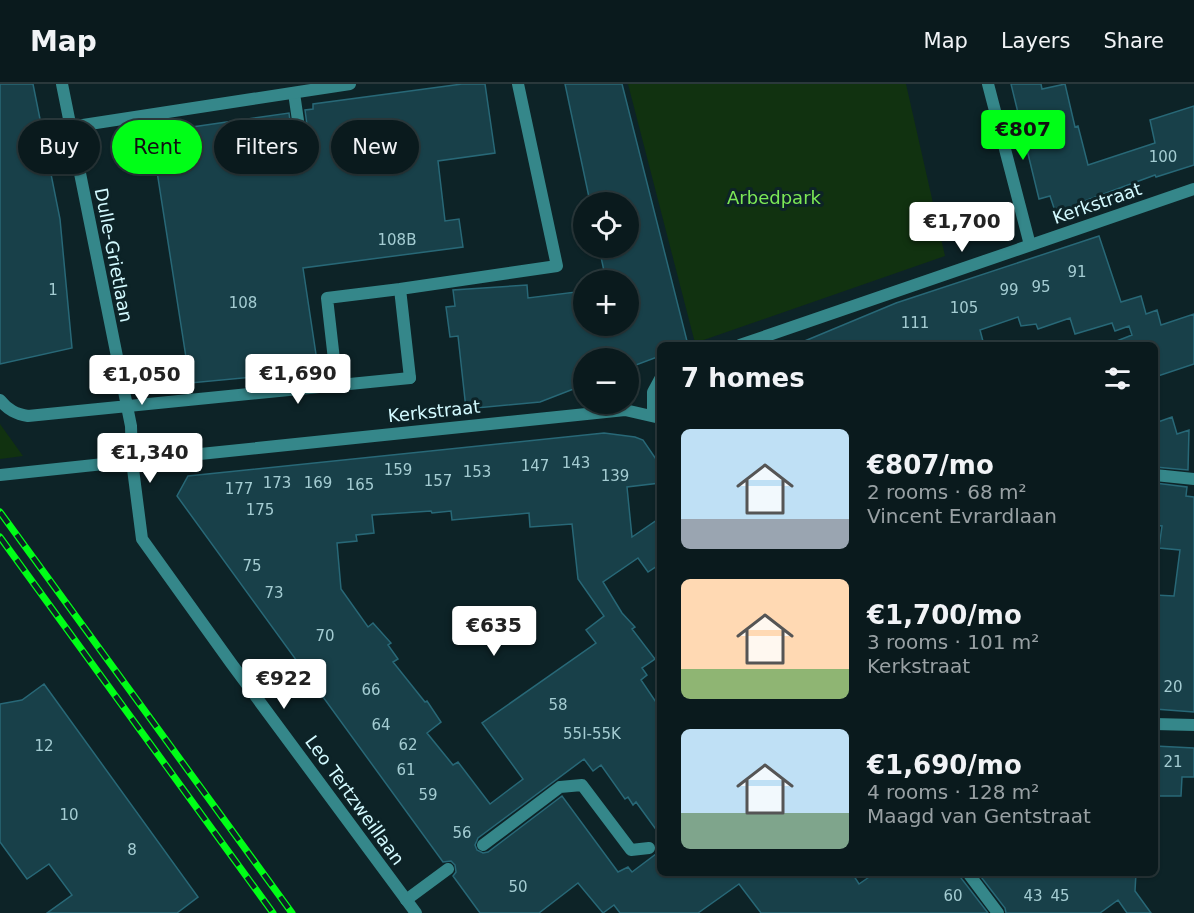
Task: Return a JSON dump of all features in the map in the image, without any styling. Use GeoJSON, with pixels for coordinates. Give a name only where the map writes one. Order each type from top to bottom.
{"type":"FeatureCollection","features":[{"type":"Feature","properties":{"kind":"street","name":"Dulle-Grietlaan"},"geometry":{"type":"LineString","coordinates":[[63,84],[69,120]]}},
{"type":"Feature","properties":{"kind":"street"},"geometry":{"type":"LineString","coordinates":[[100,122],[350,84]]}},
{"type":"Feature","properties":{"kind":"street"},"geometry":{"type":"LineString","coordinates":[[337,387],[327,298],[557,266],[518,84]]}},
{"type":"Feature","properties":{"kind":"street"},"geometry":{"type":"LineString","coordinates":[[988,84],[1030,245]]}},
{"type":"Feature","properties":{"kind":"street"},"geometry":{"type":"LineString","coordinates":[[294,93],[298,120]]}},
{"type":"Feature","properties":{"kind":"street","name":"Dulle-Grietlaan"},"geometry":{"type":"LineString","coordinates":[[80,174],[127,406],[132,461]]}},
{"type":"Feature","properties":{"kind":"street","name":"Kerkstraat"},"geometry":{"type":"LineString","coordinates":[[749,342],[1194,189]]}},
{"type":"Feature","properties":{"kind":"street"},"geometry":{"type":"LineString","coordinates":[[0,400],[17,414],[28,416],[410,378],[400,289]]}},
{"type":"Feature","properties":{"kind":"street","name":"Kerkstraat"},"geometry":{"type":"LineString","coordinates":[[657,385],[653,392],[657,414]]}},
{"type":"Feature","properties":{"kind":"street","name":"Kerkstraat"},"geometry":{"type":"LineString","coordinates":[[0,476],[625,410],[657,420]]}},
{"type":"Feature","properties":{"kind":"street","name":"Leo Tertzweillaan"},"geometry":{"type":"LineString","coordinates":[[132,461],[142,539],[416,913]]}},
{"type":"Feature","properties":{"kind":"street"},"geometry":{"type":"LineString","coordinates":[[1158,475],[1194,479]]}},
{"type":"Feature","properties":{"kind":"street"},"geometry":{"type":"LineString","coordinates":[[1158,723],[1194,725]]}},
{"type":"Feature","properties":{"kind":"street"},"geometry":{"type":"LineString","coordinates":[[483,845],[560,787],[582,785],[631,850],[649,848]]}},
{"type":"Feature","properties":{"kind":"street"},"geometry":{"type":"LineString","coordinates":[[406,900],[448,869]]}},
{"type":"Feature","properties":{"kind":"street"},"geometry":{"type":"LineString","coordinates":[[970,876],[998,913]]}},
{"type":"Feature","properties":{"kind":"green space","name":"Arbedpark"},"geometry":{"type":"Polygon","coordinates":[[[628,84],[906,84],[945,256],[695,342],[628,84]]]}},
{"type":"Feature","properties":{"kind":"green space"},"geometry":{"type":"Polygon","coordinates":[[[0,424],[23,456],[0,459],[0,424]]]}},
{"type":"Feature","properties":{"kind":"building"},"geometry":{"type":"Polygon","coordinates":[[[0,84],[33,84],[40,120],[18,120],[18,174],[51,174],[60,219],[72,348],[0,364],[0,84]]]}},
{"type":"Feature","properties":{"kind":"building"},"geometry":{"type":"Polygon","coordinates":[[[462,84],[485,84],[495,153],[438,161],[445,221],[459,219],[463,247],[303,268],[317,361],[312,361],[312,368],[265,376],[190,383],[157,174],[202,174],[202,126],[214,124],[214,174],[319,174],[319,120],[306,120],[305,110],[313,109],[313,104],[462,84]]]}},
{"type":"Feature","properties":{"kind":"building"},"geometry":{"type":"Polygon","coordinates":[[[565,84],[622,84],[687,342],[657,342],[657,357],[639,364],[639,348],[573,348],[573,389],[540,402],[466,409],[458,336],[450,337],[446,307],[455,306],[453,290],[527,285],[528,298],[573,292],[573,336],[639,336],[639,270],[604,270],[601,258],[639,258],[639,192],[588,192],[565,84]]]}},
{"type":"Feature","properties":{"kind":"building"},"geometry":{"type":"Polygon","coordinates":[[[1011,84],[1041,84],[1042,89],[1065,84],[1075,127],[1078,126],[1088,165],[1155,143],[1150,120],[1194,106],[1194,165],[1156,177],[1155,175],[1056,214],[1050,196],[1039,199],[1011,84]]]}},
{"type":"Feature","properties":{"kind":"building"},"geometry":{"type":"Polygon","coordinates":[[[289,113],[290,120],[241,120],[289,113]]]}},
{"type":"Feature","properties":{"kind":"building"},"geometry":{"type":"Polygon","coordinates":[[[1099,236],[1121,302],[1141,296],[1146,314],[1157,310],[1161,325],[1194,314],[1194,364],[1158,376],[1158,342],[1114,342],[1132,335],[1129,326],[1115,331],[1112,323],[1075,334],[1070,318],[1038,329],[1036,324],[1021,326],[1018,317],[980,330],[983,342],[802,342],[896,303],[1099,236]]]}},
{"type":"Feature","properties":{"kind":"building"},"geometry":{"type":"Polygon","coordinates":[[[1172,417],[1177,434],[1189,430],[1188,470],[1158,467],[1158,422],[1172,417]]]}},
{"type":"Feature","properties":{"kind":"building"},"geometry":{"type":"Polygon","coordinates":[[[604,433],[643,440],[657,461],[657,483],[627,487],[632,537],[657,520],[657,566],[648,572],[638,558],[603,582],[622,613],[635,627],[632,629],[655,659],[642,668],[647,675],[641,680],[657,704],[657,831],[636,802],[633,805],[628,797],[625,799],[601,765],[593,771],[584,759],[478,838],[475,845],[477,850],[483,853],[488,852],[562,796],[618,872],[628,867],[632,872],[657,853],[657,876],[854,876],[859,884],[871,876],[961,876],[988,913],[761,913],[739,884],[698,913],[620,913],[614,905],[603,913],[578,883],[539,913],[480,913],[453,876],[456,872],[455,865],[451,861],[443,862],[177,496],[188,476],[604,433]],[[451,511],[372,515],[374,533],[356,535],[357,541],[337,543],[341,589],[368,627],[373,623],[391,643],[388,645],[398,659],[393,662],[425,702],[427,701],[441,722],[427,733],[453,765],[458,762],[490,804],[523,779],[482,723],[596,643],[586,630],[604,616],[578,579],[572,524],[530,527],[529,513],[452,520],[451,511]]]}},
{"type":"Feature","properties":{"kind":"building"},"geometry":{"type":"Polygon","coordinates":[[[1158,483],[1187,487],[1186,496],[1194,497],[1194,712],[1158,709],[1158,595],[1174,596],[1180,550],[1159,548],[1162,526],[1158,525],[1158,483]]]}},
{"type":"Feature","properties":{"kind":"building"},"geometry":{"type":"Polygon","coordinates":[[[44,684],[198,897],[177,913],[47,913],[72,895],[49,864],[27,879],[0,842],[0,704],[22,700],[44,684]]]}},
{"type":"Feature","properties":{"kind":"building"},"geometry":{"type":"Polygon","coordinates":[[[1158,746],[1194,748],[1194,777],[1182,777],[1181,796],[1158,796],[1158,746]]]}},
{"type":"Feature","properties":{"kind":"building"},"geometry":{"type":"Polygon","coordinates":[[[980,876],[1136,876],[1135,891],[1151,913],[1127,913],[1118,900],[1100,913],[1006,913],[1005,908],[980,876]]]}},
{"type":"Feature","properties":{"kind":"railway"},"geometry":{"type":"LineString","coordinates":[[0,512],[292,913]]}},
{"type":"Feature","properties":{"kind":"railway"},"geometry":{"type":"LineString","coordinates":[[0,537],[273,913]]}}]}
